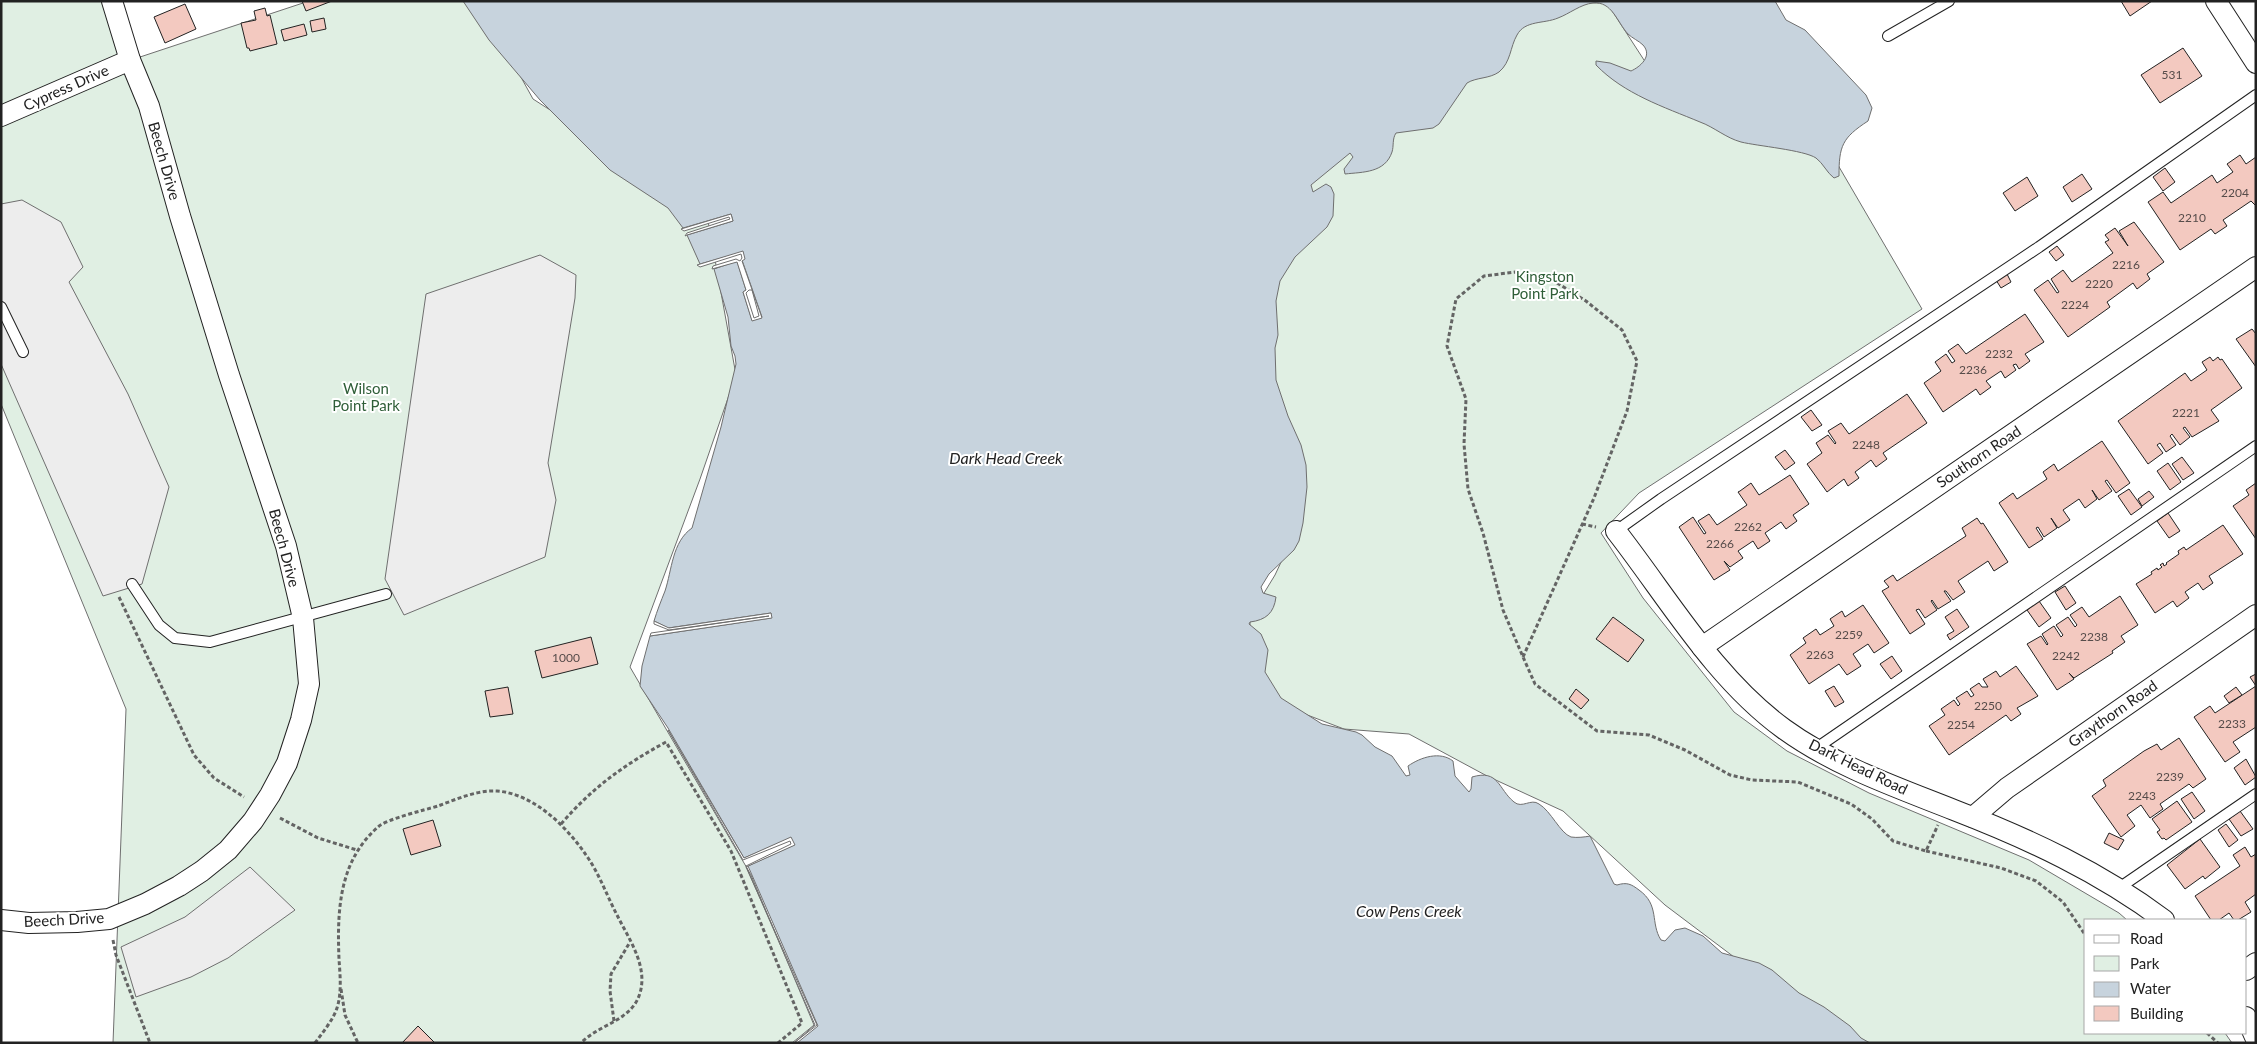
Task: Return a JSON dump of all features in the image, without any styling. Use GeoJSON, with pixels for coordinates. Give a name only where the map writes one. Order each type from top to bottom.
{"type":"FeatureCollection","features":[{"type":"Feature","properties":{"kind":"street","name":"Beech Drive"},"geometry":{"type":"LineString","coordinates":[[1,920],[58,922],[109,918],[145,904],[202,871],[228,850],[262,809],[287,763],[302,720],[309,684],[303,618],[286,546],[229,375],[180,216],[149,106],[130,60],[112,1]]}},
{"type":"Feature","properties":{"kind":"street"},"geometry":{"type":"LineString","coordinates":[[2216,1],[2254,57]]}},
{"type":"Feature","properties":{"kind":"street","name":"Cypress Drive"},"geometry":{"type":"LineString","coordinates":[[1,116],[130,60]]}},
{"type":"Feature","properties":{"kind":"street","name":"Southorn Road"},"geometry":{"type":"LineString","coordinates":[[1702,647],[2256,268]]}},
{"type":"Feature","properties":{"kind":"street","name":"Dark Head Road"},"geometry":{"type":"LineString","coordinates":[[1616,531],[1702,647],[1739,691],[1758,709],[1815,749],[1863,773],[1974,818],[2069,860],[2118,888],[2163,919]]}},
{"type":"Feature","properties":{"kind":"street","name":"Graythorn Road"},"geometry":{"type":"LineString","coordinates":[[1974,818],[2007,788],[2256,615]]}},
{"type":"Feature","properties":{"kind":"street"},"geometry":{"type":"LineString","coordinates":[[2247,1019],[2256,1039]]}},
{"type":"Feature","properties":{"kind":"lane"},"geometry":{"type":"LineString","coordinates":[[1888,36],[1948,1]]}},
{"type":"Feature","properties":{"kind":"lane"},"geometry":{"type":"LineString","coordinates":[[1616,531],[2039,247],[2256,95]]}},
{"type":"Feature","properties":{"kind":"lane"},"geometry":{"type":"LineString","coordinates":[[1,306],[23,352]]}},
{"type":"Feature","properties":{"kind":"lane"},"geometry":{"type":"LineString","coordinates":[[1815,749],[2256,446]]}},
{"type":"Feature","properties":{"kind":"lane"},"geometry":{"type":"LineString","coordinates":[[132,584],[159,625],[175,638],[210,642],[386,594]]}},
{"type":"Feature","properties":{"kind":"lane"},"geometry":{"type":"LineString","coordinates":[[2118,888],[2256,794]]}},
{"type":"Feature","properties":{"kind":"path"},"geometry":{"type":"LineString","coordinates":[[1523,657],[1594,498],[1627,411],[1637,361],[1622,330],[1586,301],[1546,276],[1515,272],[1484,276],[1456,299],[1447,346],[1466,399],[1464,444],[1468,489],[1483,533],[1503,610],[1523,657],[1535,684],[1597,731],[1648,735],[1685,750],[1730,775],[1752,780],[1798,782],[1851,804],[1872,819],[1893,841],[1952,858],[2000,868],[2036,880],[2063,902],[2084,933]]}},
{"type":"Feature","properties":{"kind":"path"},"geometry":{"type":"LineString","coordinates":[[116,592],[194,755],[214,778],[262,809],[318,838],[357,850]]}},
{"type":"Feature","properties":{"kind":"path"},"geometry":{"type":"LineString","coordinates":[[561,824],[594,789],[629,762],[666,742],[731,851],[802,1023],[778,1043]]}},
{"type":"Feature","properties":{"kind":"path"},"geometry":{"type":"LineString","coordinates":[[358,1043],[345,1015],[341,985],[338,927],[340,897],[348,868],[357,850],[379,825],[479,792],[497,791],[528,800],[561,824],[587,856],[636,952],[642,976],[640,994],[633,1008],[623,1017],[581,1043]]}},
{"type":"Feature","properties":{"kind":"path"},"geometry":{"type":"LineString","coordinates":[[1926,851],[1946,807]]}},
{"type":"Feature","properties":{"kind":"path"},"geometry":{"type":"LineString","coordinates":[[109,918],[116,955],[150,1043]]}},
{"type":"Feature","properties":{"kind":"path"},"geometry":{"type":"LineString","coordinates":[[614,1021],[610,991],[611,974],[630,941]]}},
{"type":"Feature","properties":{"kind":"path"},"geometry":{"type":"LineString","coordinates":[[315,1043],[337,1008],[341,985]]}},
{"type":"Feature","properties":{"kind":"path"},"geometry":{"type":"LineString","coordinates":[[2208,1034],[2218,1043]]}},
{"type":"Feature","properties":{"kind":"green space","name":"Wilson Point Park"},"geometry":{"type":"Polygon","coordinates":[[[1,1],[113,1],[131,60],[309,1],[479,1],[533,99],[706,210],[736,375],[700,479],[630,667],[751,875],[814,1025],[792,1043],[113,1043],[126,709],[1,404],[1,1]]]}},
{"type":"Feature","properties":{"kind":"green space","name":"Kingston Point Park"},"geometry":{"type":"Polygon","coordinates":[[[1544,2],[1607,3],[1644,60],[1682,104],[1821,136],[1922,309],[1639,493],[1601,533],[1643,598],[1734,712],[1787,751],[1869,793],[2029,860],[2119,913],[2126,919],[2084,919],[2084,1034],[2226,1034],[2232,1043],[1853,1043],[1803,1009],[1665,905],[1563,811],[1487,776],[1409,734],[1344,729],[1289,708],[1263,684],[1250,654],[1250,616],[1275,575],[1297,528],[1272,386],[1271,264],[1311,180],[1544,2]]]}},
{"type":"Feature","properties":{"kind":"shaded area"},"geometry":{"type":"Polygon","coordinates":[[[22,200],[61,222],[83,267],[69,282],[128,394],[169,487],[142,584],[103,596],[1,364],[1,204],[22,200]]]}},
{"type":"Feature","properties":{"kind":"shaded area"},"geometry":{"type":"Polygon","coordinates":[[[540,255],[576,275],[575,298],[548,463],[556,500],[545,557],[404,615],[385,579],[426,294],[540,255]]]}},
{"type":"Feature","properties":{"kind":"shaded area"},"geometry":{"type":"Polygon","coordinates":[[[250,867],[295,910],[228,958],[191,977],[136,997],[121,947],[185,917],[250,867]]]}},
{"type":"Feature","properties":{"kind":"water","name":"Dark Head Creek"},"geometry":{"type":"Polygon","coordinates":[[[463,1],[1775,1],[1786,20],[1805,30],[1866,95],[1872,108],[1868,121],[1847,138],[1841,150],[1839,176],[1834,178],[1816,158],[1810,155],[1791,150],[1748,144],[1736,140],[1705,124],[1645,99],[1619,84],[1596,65],[1596,61],[1610,63],[1631,71],[1644,61],[1647,53],[1646,49],[1628,34],[1610,9],[1600,3],[1593,3],[1584,5],[1553,20],[1535,23],[1520,30],[1506,64],[1499,72],[1467,83],[1439,124],[1433,128],[1396,133],[1389,159],[1379,168],[1366,172],[1345,174],[1344,169],[1353,157],[1350,153],[1311,185],[1313,192],[1326,184],[1331,187],[1334,194],[1333,216],[1327,227],[1295,257],[1280,281],[1276,301],[1278,335],[1275,348],[1276,380],[1288,416],[1301,445],[1306,465],[1307,487],[1303,523],[1299,541],[1294,550],[1269,574],[1261,587],[1263,593],[1276,597],[1271,611],[1261,620],[1250,622],[1249,624],[1261,634],[1268,650],[1265,672],[1281,698],[1322,724],[1362,735],[1375,747],[1392,756],[1406,776],[1410,775],[1408,766],[1413,763],[1430,756],[1442,756],[1453,761],[1455,776],[1469,792],[1472,777],[1488,776],[1493,778],[1517,804],[1536,802],[1548,812],[1567,835],[1571,837],[1590,836],[1614,884],[1631,885],[1646,896],[1650,902],[1661,940],[1665,941],[1675,930],[1685,928],[1703,936],[1722,953],[1759,963],[1772,970],[1799,993],[1824,1007],[1850,1026],[1861,1038],[1870,1043],[797,1043],[818,1026],[748,866],[794,845],[791,838],[744,858],[668,728],[640,686],[642,666],[650,636],[771,618],[771,613],[668,628],[654,621],[680,541],[692,528],[721,427],[736,364],[731,346],[728,317],[714,269],[737,261],[746,290],[743,292],[752,320],[762,317],[742,260],[743,252],[700,264],[687,235],[733,221],[731,214],[683,228],[668,208],[610,170],[540,100],[489,40],[463,1]]]}},
{"type":"Feature","properties":{"kind":"pier"},"geometry":{"type":"Polygon","coordinates":[[[731,214],[733,221],[685,236],[687,233],[730,219],[729,217],[684,231],[681,229],[731,214]]]}},
{"type":"Feature","properties":{"kind":"pier"},"geometry":{"type":"Polygon","coordinates":[[[743,251],[745,259],[742,261],[762,318],[752,321],[743,292],[746,290],[737,262],[712,269],[713,266],[736,259],[740,261],[742,258],[741,254],[700,267],[697,265],[743,251]],[[752,290],[746,293],[754,318],[759,316],[752,290]]]}},
{"type":"Feature","properties":{"kind":"pier"},"geometry":{"type":"Polygon","coordinates":[[[771,613],[772,618],[650,636],[651,633],[769,616],[669,630],[654,624],[654,621],[669,628],[771,613]]]}},
{"type":"Feature","properties":{"kind":"pier"},"geometry":{"type":"Polygon","coordinates":[[[668,730],[744,858],[791,837],[795,845],[746,867],[791,844],[790,841],[743,860],[668,730]]]}},
{"type":"Feature","properties":{"kind":"pier"},"geometry":{"type":"Polygon","coordinates":[[[759,895],[817,1025],[794,1043],[815,1025],[759,895]]]}},
{"type":"Feature","properties":{"kind":"building"},"geometry":{"type":"Polygon","coordinates":[[[302,1],[332,1],[306,11],[302,1]]]}},
{"type":"Feature","properties":{"kind":"building"},"geometry":{"type":"Polygon","coordinates":[[[2121,1],[2152,1],[2130,16],[2121,1]]]}},
{"type":"Feature","properties":{"kind":"building"},"geometry":{"type":"Polygon","coordinates":[[[185,4],[196,29],[165,43],[154,17],[185,4]]]}},
{"type":"Feature","properties":{"kind":"building"},"geometry":{"type":"Polygon","coordinates":[[[265,8],[267,16],[270,15],[277,44],[250,51],[247,48],[241,23],[256,20],[254,11],[265,8]]]}},
{"type":"Feature","properties":{"kind":"building"},"geometry":{"type":"Polygon","coordinates":[[[324,18],[326,29],[312,32],[310,21],[324,18]]]}},
{"type":"Feature","properties":{"kind":"building"},"geometry":{"type":"Polygon","coordinates":[[[304,24],[307,35],[284,41],[281,30],[304,24]]]}},
{"type":"Feature","properties":{"kind":"building"},"geometry":{"type":"Polygon","coordinates":[[[2183,48],[2202,76],[2160,103],[2141,75],[2183,48]]]}},
{"type":"Feature","properties":{"kind":"building"},"geometry":{"type":"Polygon","coordinates":[[[2240,155],[2246,164],[2256,157],[2256,206],[2251,201],[2223,220],[2227,226],[2215,234],[2211,229],[2180,250],[2148,202],[2163,192],[2171,203],[2212,175],[2217,183],[2233,172],[2227,164],[2240,155]]]}},
{"type":"Feature","properties":{"kind":"building"},"geometry":{"type":"Polygon","coordinates":[[[2165,168],[2175,182],[2163,191],[2153,177],[2165,168]]]}},
{"type":"Feature","properties":{"kind":"building"},"geometry":{"type":"Polygon","coordinates":[[[2082,174],[2092,189],[2072,202],[2063,187],[2082,174]]]}},
{"type":"Feature","properties":{"kind":"building"},"geometry":{"type":"Polygon","coordinates":[[[2027,177],[2038,196],[2015,211],[2003,193],[2027,177]]]}},
{"type":"Feature","properties":{"kind":"building"},"geometry":{"type":"Polygon","coordinates":[[[2134,222],[2164,262],[2147,274],[2150,279],[2137,289],[2133,283],[2107,302],[2110,307],[2068,337],[2034,290],[2048,280],[2057,293],[2059,292],[2051,279],[2063,270],[2072,282],[2113,253],[2105,242],[2109,240],[2105,235],[2115,228],[2128,246],[2119,231],[2134,222]]]}},
{"type":"Feature","properties":{"kind":"building"},"geometry":{"type":"Polygon","coordinates":[[[2057,246],[2064,255],[2056,261],[2049,252],[2057,246]]]}},
{"type":"Feature","properties":{"kind":"building"},"geometry":{"type":"Polygon","coordinates":[[[2007,274],[2011,282],[2001,288],[1996,280],[2007,274]]]}},
{"type":"Feature","properties":{"kind":"building"},"geometry":{"type":"Polygon","coordinates":[[[2025,314],[2044,342],[2025,354],[2030,361],[2019,369],[2016,364],[2013,365],[2016,370],[2005,378],[2001,371],[1986,381],[1991,387],[1980,395],[1976,389],[1943,412],[1924,383],[1941,371],[1935,362],[1946,354],[1952,363],[1955,361],[1948,351],[1958,344],[1966,354],[2025,314]]]}},
{"type":"Feature","properties":{"kind":"building"},"geometry":{"type":"Polygon","coordinates":[[[2252,329],[2256,334],[2256,367],[2236,339],[2252,329]]]}},
{"type":"Feature","properties":{"kind":"building"},"geometry":{"type":"Polygon","coordinates":[[[2210,357],[2213,361],[2218,357],[2220,360],[2222,359],[2242,388],[2211,410],[2219,421],[2192,437],[2185,427],[2183,428],[2190,437],[2180,445],[2172,434],[2170,436],[2176,445],[2166,452],[2160,443],[2157,445],[2163,453],[2148,464],[2118,421],[2185,373],[2191,381],[2207,370],[2202,362],[2210,357]]]}},
{"type":"Feature","properties":{"kind":"building"},"geometry":{"type":"Polygon","coordinates":[[[1907,394],[1927,423],[1883,453],[1887,459],[1876,467],[1871,460],[1855,472],[1859,478],[1848,486],[1844,479],[1827,492],[1807,464],[1822,453],[1816,443],[1828,435],[1835,444],[1828,431],[1841,423],[1849,434],[1907,394]]]}},
{"type":"Feature","properties":{"kind":"building"},"geometry":{"type":"Polygon","coordinates":[[[1811,410],[1822,425],[1812,431],[1801,417],[1811,410]]]}},
{"type":"Feature","properties":{"kind":"building"},"geometry":{"type":"Polygon","coordinates":[[[2102,441],[2130,483],[2116,493],[2107,480],[2105,481],[2112,491],[2099,500],[2092,490],[2097,499],[2085,508],[2079,499],[2063,510],[2070,520],[2058,528],[2051,518],[2057,528],[2044,537],[2038,527],[2036,528],[2043,539],[2029,548],[1999,503],[2013,493],[2017,499],[2047,479],[2043,472],[2054,464],[2058,471],[2102,441]]]}},
{"type":"Feature","properties":{"kind":"building"},"geometry":{"type":"Polygon","coordinates":[[[1785,450],[1795,463],[1785,470],[1775,457],[1785,450]]]}},
{"type":"Feature","properties":{"kind":"building"},"geometry":{"type":"Polygon","coordinates":[[[2182,457],[2194,473],[2183,480],[2172,464],[2182,457]]]}},
{"type":"Feature","properties":{"kind":"building"},"geometry":{"type":"Polygon","coordinates":[[[2168,463],[2181,482],[2170,490],[2157,471],[2168,463]]]}},
{"type":"Feature","properties":{"kind":"building"},"geometry":{"type":"Polygon","coordinates":[[[1790,475],[1809,504],[1793,515],[1797,521],[1786,529],[1781,522],[1765,533],[1770,541],[1758,549],[1753,541],[1738,551],[1743,558],[1730,567],[1724,561],[1730,570],[1714,580],[1679,527],[1693,517],[1704,534],[1706,533],[1698,521],[1709,514],[1717,525],[1747,505],[1738,492],[1751,483],[1759,495],[1790,475]]]}},
{"type":"Feature","properties":{"kind":"building"},"geometry":{"type":"Polygon","coordinates":[[[2256,483],[2256,539],[2233,506],[2249,495],[2246,490],[2256,483]]]}},
{"type":"Feature","properties":{"kind":"building"},"geometry":{"type":"Polygon","coordinates":[[[2129,489],[2142,507],[2131,515],[2118,496],[2129,489]]]}},
{"type":"Feature","properties":{"kind":"building"},"geometry":{"type":"Polygon","coordinates":[[[2149,491],[2154,497],[2142,506],[2138,499],[2149,491]]]}},
{"type":"Feature","properties":{"kind":"building"},"geometry":{"type":"Polygon","coordinates":[[[2168,513],[2180,531],[2169,538],[2157,521],[2168,513]]]}},
{"type":"Feature","properties":{"kind":"building"},"geometry":{"type":"Polygon","coordinates":[[[1977,518],[1981,524],[1983,523],[2008,562],[1994,571],[1988,561],[1958,581],[1965,592],[1953,600],[1944,591],[1951,601],[1938,609],[1932,600],[1937,610],[1925,618],[1919,609],[1916,610],[1925,624],[1910,634],[1882,591],[1889,587],[1884,581],[1893,575],[1897,581],[1966,536],[1962,528],[1977,518]]]}},
{"type":"Feature","properties":{"kind":"building"},"geometry":{"type":"Polygon","coordinates":[[[2223,525],[2243,554],[2209,576],[2213,583],[2203,590],[2198,583],[2185,592],[2189,598],[2177,607],[2173,601],[2155,613],[2136,584],[2152,574],[2151,572],[2157,568],[2158,570],[2162,567],[2160,565],[2163,563],[2164,566],[2167,564],[2179,554],[2178,551],[2184,547],[2186,550],[2223,525]]]}},
{"type":"Feature","properties":{"kind":"building"},"geometry":{"type":"Polygon","coordinates":[[[2065,586],[2076,603],[2066,610],[2055,592],[2065,586]]]}},
{"type":"Feature","properties":{"kind":"building"},"geometry":{"type":"Polygon","coordinates":[[[2120,596],[2138,625],[2121,636],[2125,642],[2112,651],[2113,653],[2074,678],[2069,673],[2074,679],[2057,690],[2027,644],[2041,636],[2047,645],[2042,634],[2054,626],[2061,637],[2063,635],[2056,625],[2068,617],[2075,627],[2077,625],[2070,615],[2082,607],[2089,617],[2120,596]]]}},
{"type":"Feature","properties":{"kind":"building"},"geometry":{"type":"Polygon","coordinates":[[[2039,601],[2051,618],[2039,627],[2027,610],[2039,601]]]}},
{"type":"Feature","properties":{"kind":"building"},"geometry":{"type":"Polygon","coordinates":[[[1863,605],[1889,643],[1874,653],[1868,644],[1853,654],[1861,666],[1847,675],[1839,664],[1809,684],[1790,655],[1806,643],[1803,638],[1816,629],[1820,635],[1834,626],[1830,619],[1842,611],[1845,617],[1863,605]]]}},
{"type":"Feature","properties":{"kind":"building"},"geometry":{"type":"Polygon","coordinates":[[[1957,609],[1969,627],[1950,640],[1947,635],[1954,631],[1945,617],[1957,609]]]}},
{"type":"Feature","properties":{"kind":"building"},"geometry":{"type":"Polygon","coordinates":[[[1613,617],[1644,640],[1628,662],[1596,639],[1613,617]]]}},
{"type":"Feature","properties":{"kind":"building"},"geometry":{"type":"Polygon","coordinates":[[[591,637],[598,664],[542,678],[535,651],[591,637]]]}},
{"type":"Feature","properties":{"kind":"building"},"geometry":{"type":"Polygon","coordinates":[[[1892,656],[1902,671],[1891,679],[1880,664],[1892,656]]]}},
{"type":"Feature","properties":{"kind":"building"},"geometry":{"type":"Polygon","coordinates":[[[2016,666],[2038,696],[2017,708],[2021,714],[2011,721],[2006,715],[1949,755],[1929,726],[1945,715],[1941,709],[1954,700],[1958,706],[1960,704],[1956,698],[1967,691],[1971,697],[1974,695],[1970,689],[1979,683],[1982,687],[1988,687],[1983,679],[1996,671],[2000,677],[2016,666]]]}},
{"type":"Feature","properties":{"kind":"building"},"geometry":{"type":"Polygon","coordinates":[[[2256,674],[2256,686],[2250,677],[2256,674]]]}},
{"type":"Feature","properties":{"kind":"building"},"geometry":{"type":"Polygon","coordinates":[[[1834,686],[1844,702],[1835,707],[1825,691],[1834,686]]]}},
{"type":"Feature","properties":{"kind":"building"},"geometry":{"type":"Polygon","coordinates":[[[2256,686],[2256,727],[2233,742],[2240,752],[2225,762],[2194,717],[2210,706],[2215,713],[2256,686]]]}},
{"type":"Feature","properties":{"kind":"building"},"geometry":{"type":"Polygon","coordinates":[[[508,687],[513,714],[490,717],[485,691],[508,687]]]}},
{"type":"Feature","properties":{"kind":"building"},"geometry":{"type":"Polygon","coordinates":[[[2236,687],[2242,695],[2229,703],[2224,696],[2236,687]]]}},
{"type":"Feature","properties":{"kind":"building"},"geometry":{"type":"Polygon","coordinates":[[[1576,689],[1589,700],[1581,709],[1569,699],[1576,689]]]}},
{"type":"Feature","properties":{"kind":"building"},"geometry":{"type":"Polygon","coordinates":[[[2179,738],[2206,779],[2193,788],[2189,784],[2160,804],[2163,809],[2150,818],[2141,805],[2127,815],[2135,826],[2121,837],[2092,796],[2106,786],[2103,780],[2144,751],[2157,744],[2161,750],[2179,738]]]}},
{"type":"Feature","properties":{"kind":"building"},"geometry":{"type":"Polygon","coordinates":[[[2246,759],[2256,777],[2245,785],[2234,768],[2246,759]]]}},
{"type":"Feature","properties":{"kind":"building"},"geometry":{"type":"Polygon","coordinates":[[[2192,792],[2205,811],[2194,819],[2181,799],[2192,792]]]}},
{"type":"Feature","properties":{"kind":"building"},"geometry":{"type":"Polygon","coordinates":[[[2177,801],[2192,822],[2166,840],[2162,839],[2157,832],[2160,830],[2152,819],[2177,801]]]}},
{"type":"Feature","properties":{"kind":"building"},"geometry":{"type":"Polygon","coordinates":[[[2240,811],[2253,829],[2241,836],[2229,819],[2240,811]]]}},
{"type":"Feature","properties":{"kind":"building"},"geometry":{"type":"Polygon","coordinates":[[[433,820],[441,846],[411,855],[403,829],[433,820]]]}},
{"type":"Feature","properties":{"kind":"building"},"geometry":{"type":"Polygon","coordinates":[[[2226,824],[2238,840],[2229,847],[2218,830],[2226,824]]]}},
{"type":"Feature","properties":{"kind":"building"},"geometry":{"type":"Polygon","coordinates":[[[2109,833],[2124,840],[2118,850],[2104,843],[2109,833]]]}},
{"type":"Feature","properties":{"kind":"building"},"geometry":{"type":"Polygon","coordinates":[[[2200,839],[2220,867],[2205,879],[2203,876],[2185,889],[2167,865],[2200,839]]]}},
{"type":"Feature","properties":{"kind":"building"},"geometry":{"type":"Polygon","coordinates":[[[2245,847],[2251,857],[2256,854],[2256,894],[2245,902],[2251,912],[2240,919],[2233,919],[2229,913],[2220,919],[2210,919],[2195,896],[2240,866],[2233,855],[2245,847]]]}},
{"type":"Feature","properties":{"kind":"building"},"geometry":{"type":"Polygon","coordinates":[[[418,1026],[435,1043],[402,1043],[418,1026]]]}},
{"type":"Feature","properties":{"kind":"water label","name":"Cow Pens Creek"},"geometry":{"type":"Point","coordinates":[1409,911]}}]}
